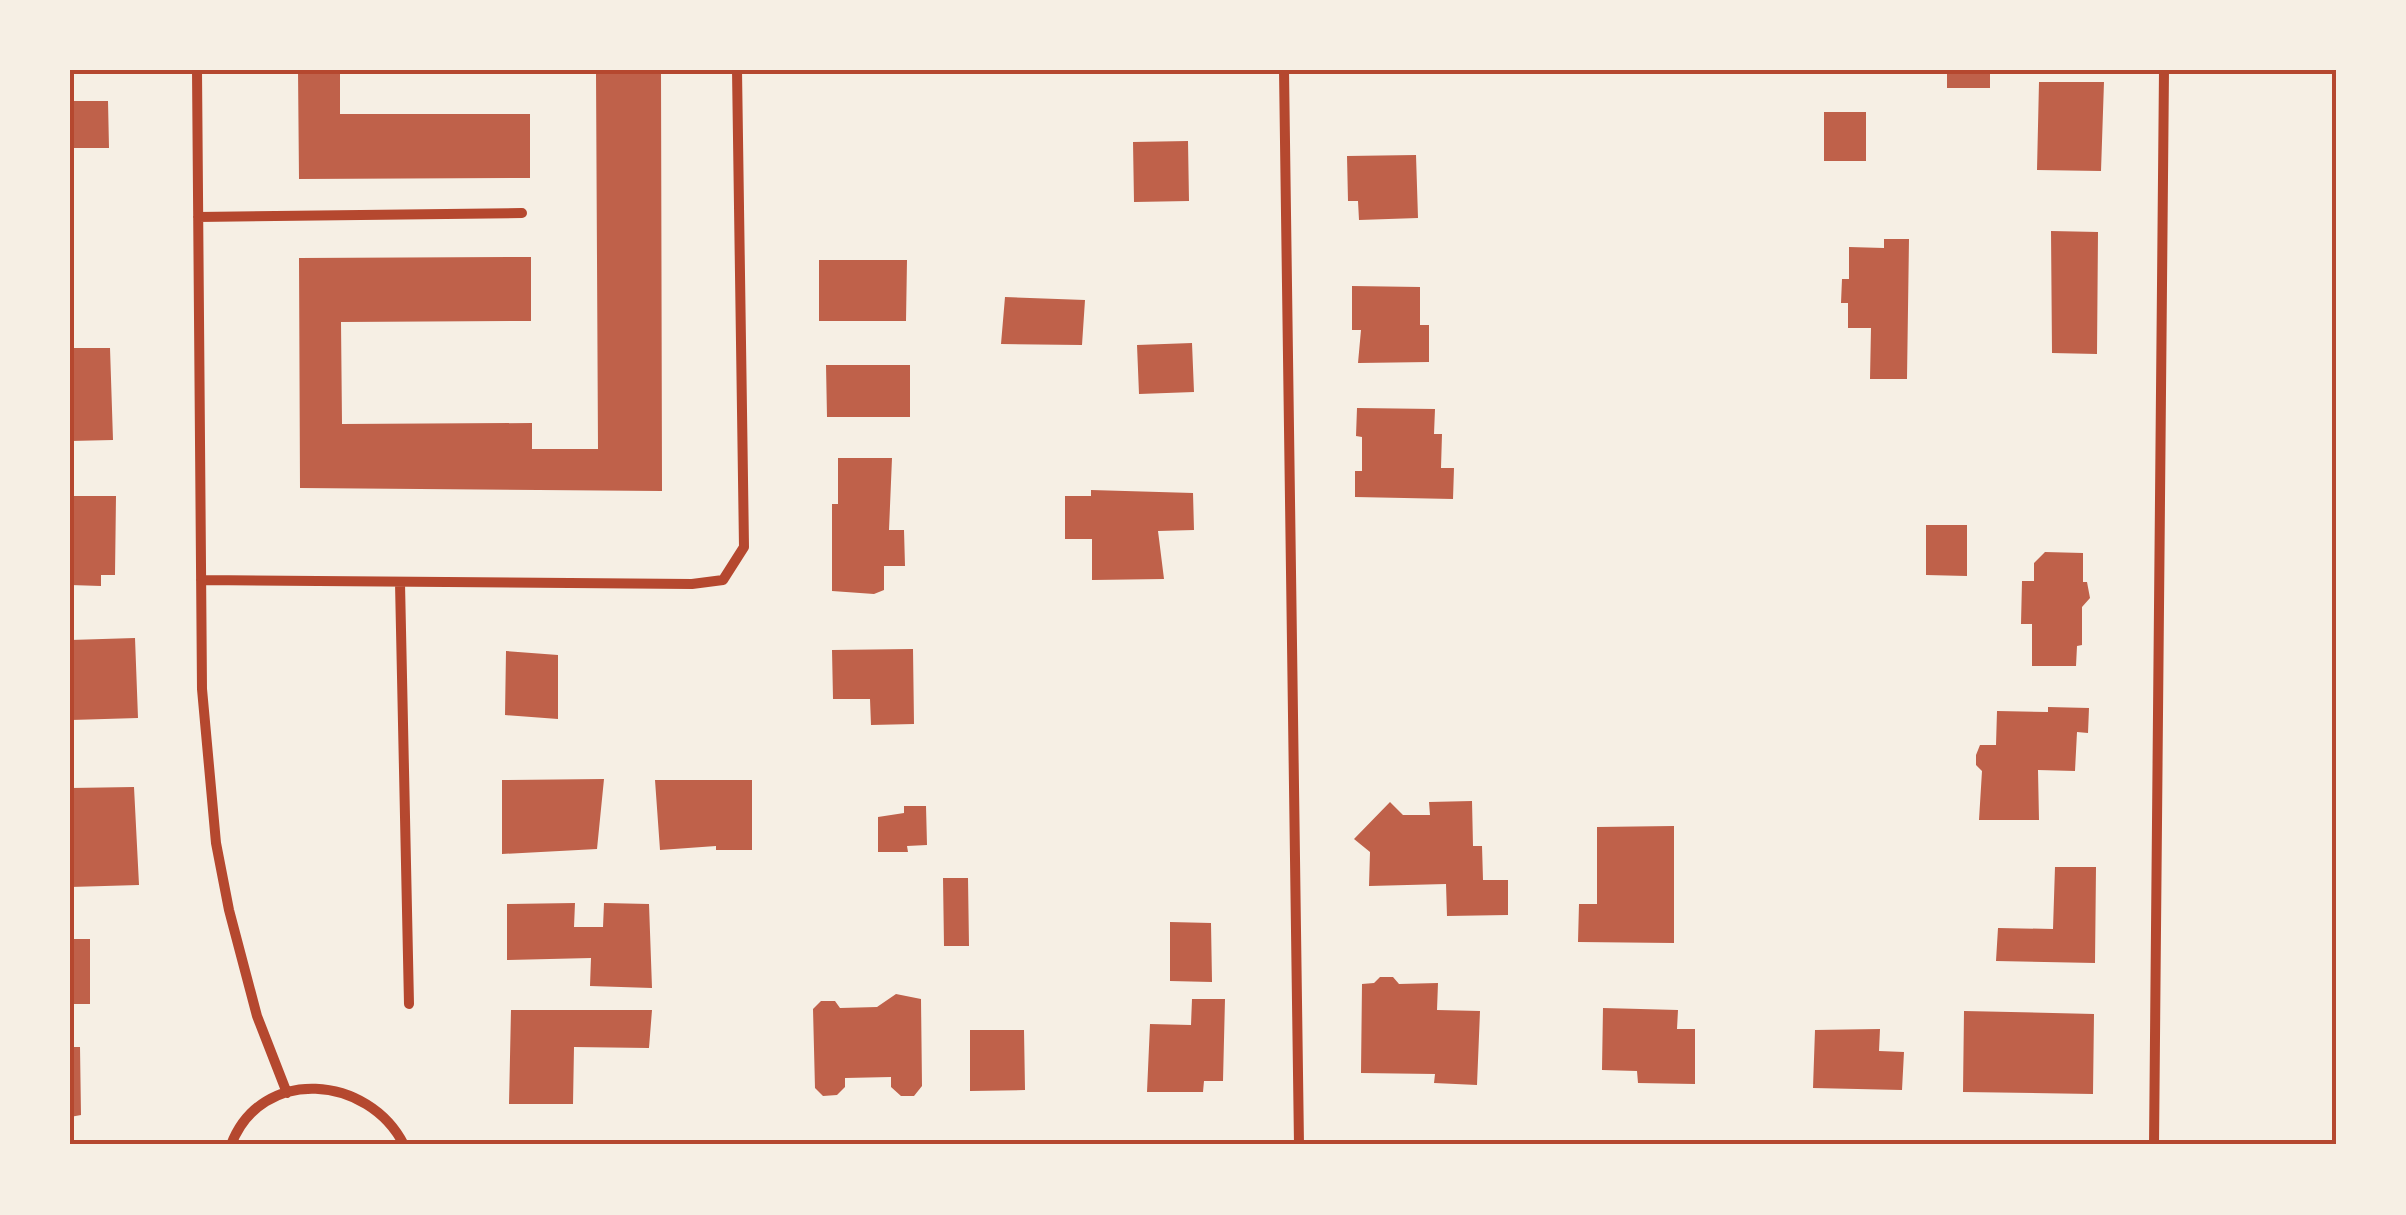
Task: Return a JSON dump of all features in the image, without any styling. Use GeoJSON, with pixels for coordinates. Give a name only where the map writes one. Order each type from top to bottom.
{"type":"FeatureCollection","features":[{"type":"Feature","properties":{"kind":"street"},"geometry":{"type":"LineString","coordinates":[[197,70],[202,689],[216,843],[257,1016],[288,1093]]}},
{"type":"Feature","properties":{"kind":"street"},"geometry":{"type":"LineString","coordinates":[[201,580],[692,584],[723,580],[744,547],[737,70]]}},
{"type":"Feature","properties":{"kind":"street"},"geometry":{"type":"LineString","coordinates":[[1284,70],[1300,1145]]}},
{"type":"Feature","properties":{"kind":"street"},"geometry":{"type":"LineString","coordinates":[[2154,1145],[2164,70]]}},
{"type":"Feature","properties":{"kind":"street"},"geometry":{"type":"LineString","coordinates":[[198,217],[522,214]]}},
{"type":"Feature","properties":{"kind":"street"},"geometry":{"type":"LineString","coordinates":[[400,583],[409,1004]]}},
{"type":"Feature","properties":{"kind":"street"},"geometry":{"type":"LineString","coordinates":[[231,1145],[248,1118],[288,1093],[318,1088],[348,1092],[375,1106],[396,1128],[404,1145]]}},
{"type":"Feature","properties":{"kind":"building"},"geometry":{"type":"Polygon","coordinates":[[[298,70],[340,70],[340,114],[530,114],[530,178],[299,179],[298,70]]]}},
{"type":"Feature","properties":{"kind":"building"},"geometry":{"type":"Polygon","coordinates":[[[661,70],[662,491],[300,488],[299,258],[531,257],[531,321],[341,322],[342,424],[532,423],[532,449],[598,449],[596,72],[661,70]]]}},
{"type":"Feature","properties":{"kind":"building"},"geometry":{"type":"Polygon","coordinates":[[[1947,70],[1990,70],[1990,88],[1947,88],[1947,70]]]}},
{"type":"Feature","properties":{"kind":"building"},"geometry":{"type":"Polygon","coordinates":[[[2039,82],[2104,82],[2101,171],[2037,170],[2039,82]]]}},
{"type":"Feature","properties":{"kind":"building"},"geometry":{"type":"Polygon","coordinates":[[[70,101],[108,101],[109,148],[70,148],[70,101]]]}},
{"type":"Feature","properties":{"kind":"building"},"geometry":{"type":"Polygon","coordinates":[[[1824,112],[1866,112],[1866,161],[1824,161],[1824,112]]]}},
{"type":"Feature","properties":{"kind":"building"},"geometry":{"type":"Polygon","coordinates":[[[1188,141],[1189,201],[1134,202],[1133,142],[1188,141]]]}},
{"type":"Feature","properties":{"kind":"building"},"geometry":{"type":"Polygon","coordinates":[[[1416,155],[1418,218],[1359,220],[1358,201],[1348,201],[1347,156],[1416,155]]]}},
{"type":"Feature","properties":{"kind":"building"},"geometry":{"type":"Polygon","coordinates":[[[2051,231],[2098,232],[2097,354],[2052,353],[2051,231]]]}},
{"type":"Feature","properties":{"kind":"building"},"geometry":{"type":"Polygon","coordinates":[[[1884,239],[1909,239],[1907,379],[1870,379],[1871,328],[1848,328],[1848,303],[1841,303],[1842,279],[1849,279],[1849,247],[1884,248],[1884,239]]]}},
{"type":"Feature","properties":{"kind":"building"},"geometry":{"type":"Polygon","coordinates":[[[819,260],[907,260],[906,321],[819,321],[819,260]]]}},
{"type":"Feature","properties":{"kind":"building"},"geometry":{"type":"Polygon","coordinates":[[[1352,286],[1420,287],[1420,325],[1429,325],[1429,362],[1358,363],[1361,330],[1352,330],[1352,286]]]}},
{"type":"Feature","properties":{"kind":"building"},"geometry":{"type":"Polygon","coordinates":[[[1005,297],[1085,300],[1082,345],[1001,344],[1005,297]]]}},
{"type":"Feature","properties":{"kind":"building"},"geometry":{"type":"Polygon","coordinates":[[[1192,343],[1194,392],[1139,394],[1137,345],[1192,343]]]}},
{"type":"Feature","properties":{"kind":"building"},"geometry":{"type":"Polygon","coordinates":[[[70,348],[110,348],[113,440],[70,441],[70,348]]]}},
{"type":"Feature","properties":{"kind":"building"},"geometry":{"type":"Polygon","coordinates":[[[826,365],[910,365],[910,417],[827,417],[826,365]]]}},
{"type":"Feature","properties":{"kind":"building"},"geometry":{"type":"Polygon","coordinates":[[[1357,408],[1435,409],[1434,434],[1442,434],[1441,468],[1454,468],[1453,499],[1355,497],[1355,471],[1362,471],[1362,437],[1356,436],[1357,408]]]}},
{"type":"Feature","properties":{"kind":"building"},"geometry":{"type":"Polygon","coordinates":[[[838,458],[892,458],[889,530],[904,530],[905,566],[884,566],[884,590],[874,594],[832,591],[832,504],[838,504],[838,458]]]}},
{"type":"Feature","properties":{"kind":"building"},"geometry":{"type":"Polygon","coordinates":[[[1091,490],[1193,493],[1194,530],[1158,531],[1164,579],[1092,580],[1092,539],[1065,539],[1065,496],[1091,496],[1091,490]]]}},
{"type":"Feature","properties":{"kind":"building"},"geometry":{"type":"Polygon","coordinates":[[[71,496],[116,496],[115,575],[101,575],[101,586],[70,585],[71,496]]]}},
{"type":"Feature","properties":{"kind":"building"},"geometry":{"type":"Polygon","coordinates":[[[1926,525],[1967,525],[1967,576],[1926,575],[1926,525]]]}},
{"type":"Feature","properties":{"kind":"building"},"geometry":{"type":"Polygon","coordinates":[[[2045,552],[2083,553],[2083,582],[2087,582],[2090,598],[2082,607],[2082,645],[2077,646],[2076,666],[2032,666],[2032,624],[2021,624],[2022,581],[2034,581],[2034,563],[2045,552]]]}},
{"type":"Feature","properties":{"kind":"building"},"geometry":{"type":"Polygon","coordinates":[[[135,638],[138,718],[71,720],[70,640],[135,638]]]}},
{"type":"Feature","properties":{"kind":"building"},"geometry":{"type":"Polygon","coordinates":[[[913,649],[914,724],[871,725],[870,699],[833,699],[832,650],[913,649]]]}},
{"type":"Feature","properties":{"kind":"building"},"geometry":{"type":"Polygon","coordinates":[[[506,651],[558,655],[558,719],[505,715],[506,651]]]}},
{"type":"Feature","properties":{"kind":"building"},"geometry":{"type":"Polygon","coordinates":[[[2048,707],[2089,708],[2088,733],[2077,732],[2075,771],[2038,770],[2039,820],[1979,820],[1982,771],[1976,765],[1976,755],[1980,745],[1996,745],[1997,711],[2048,712],[2048,707]]]}},
{"type":"Feature","properties":{"kind":"building"},"geometry":{"type":"Polygon","coordinates":[[[604,779],[597,849],[502,854],[502,780],[604,779]]]}},
{"type":"Feature","properties":{"kind":"building"},"geometry":{"type":"Polygon","coordinates":[[[655,780],[752,780],[752,850],[716,850],[716,846],[660,850],[655,780]]]}},
{"type":"Feature","properties":{"kind":"building"},"geometry":{"type":"Polygon","coordinates":[[[134,787],[139,885],[70,887],[70,788],[134,787]]]}},
{"type":"Feature","properties":{"kind":"building"},"geometry":{"type":"Polygon","coordinates":[[[1472,801],[1473,846],[1482,846],[1483,880],[1508,880],[1508,915],[1447,916],[1446,884],[1369,886],[1370,852],[1354,839],[1390,802],[1403,815],[1430,815],[1429,802],[1472,801]]]}},
{"type":"Feature","properties":{"kind":"building"},"geometry":{"type":"Polygon","coordinates":[[[904,806],[926,806],[927,845],[907,846],[908,852],[878,852],[878,817],[904,813],[904,806]]]}},
{"type":"Feature","properties":{"kind":"building"},"geometry":{"type":"Polygon","coordinates":[[[1674,826],[1674,943],[1578,942],[1579,904],[1597,904],[1597,827],[1674,826]]]}},
{"type":"Feature","properties":{"kind":"building"},"geometry":{"type":"Polygon","coordinates":[[[2055,867],[2096,867],[2095,963],[1996,961],[1998,928],[2053,929],[2055,867]]]}},
{"type":"Feature","properties":{"kind":"building"},"geometry":{"type":"Polygon","coordinates":[[[943,878],[968,878],[969,946],[944,946],[943,878]]]}},
{"type":"Feature","properties":{"kind":"building"},"geometry":{"type":"Polygon","coordinates":[[[575,903],[574,927],[603,927],[604,903],[649,904],[652,988],[590,986],[591,958],[507,960],[507,904],[575,903]]]}},
{"type":"Feature","properties":{"kind":"building"},"geometry":{"type":"Polygon","coordinates":[[[1170,922],[1211,923],[1212,982],[1170,981],[1170,922]]]}},
{"type":"Feature","properties":{"kind":"building"},"geometry":{"type":"Polygon","coordinates":[[[70,939],[90,939],[90,1004],[70,1004],[70,939]]]}},
{"type":"Feature","properties":{"kind":"building"},"geometry":{"type":"Polygon","coordinates":[[[1380,977],[1393,977],[1399,984],[1438,983],[1437,1010],[1480,1011],[1477,1085],[1434,1083],[1435,1074],[1361,1073],[1362,984],[1374,983],[1380,977]]]}},
{"type":"Feature","properties":{"kind":"building"},"geometry":{"type":"Polygon","coordinates":[[[896,994],[921,999],[922,1086],[914,1096],[901,1096],[891,1087],[891,1077],[845,1078],[845,1087],[837,1095],[823,1096],[815,1088],[813,1009],[821,1001],[835,1001],[840,1008],[877,1007],[896,994]]]}},
{"type":"Feature","properties":{"kind":"building"},"geometry":{"type":"Polygon","coordinates":[[[1192,999],[1225,999],[1223,1081],[1204,1081],[1203,1092],[1147,1092],[1150,1024],[1191,1025],[1192,999]]]}},
{"type":"Feature","properties":{"kind":"building"},"geometry":{"type":"Polygon","coordinates":[[[1603,1008],[1678,1010],[1677,1029],[1695,1029],[1695,1084],[1638,1083],[1637,1071],[1602,1070],[1603,1008]]]}},
{"type":"Feature","properties":{"kind":"building"},"geometry":{"type":"Polygon","coordinates":[[[511,1010],[652,1010],[649,1048],[574,1047],[573,1104],[509,1104],[511,1010]]]}},
{"type":"Feature","properties":{"kind":"building"},"geometry":{"type":"Polygon","coordinates":[[[1964,1011],[2094,1014],[2093,1094],[1963,1092],[1964,1011]]]}},
{"type":"Feature","properties":{"kind":"building"},"geometry":{"type":"Polygon","coordinates":[[[1880,1029],[1879,1051],[1904,1052],[1902,1090],[1813,1088],[1815,1030],[1880,1029]]]}},
{"type":"Feature","properties":{"kind":"building"},"geometry":{"type":"Polygon","coordinates":[[[970,1030],[1024,1030],[1025,1090],[970,1091],[970,1030]]]}},
{"type":"Feature","properties":{"kind":"building"},"geometry":{"type":"Polygon","coordinates":[[[70,1047],[80,1047],[81,1115],[70,1117],[70,1047]]]}}]}
